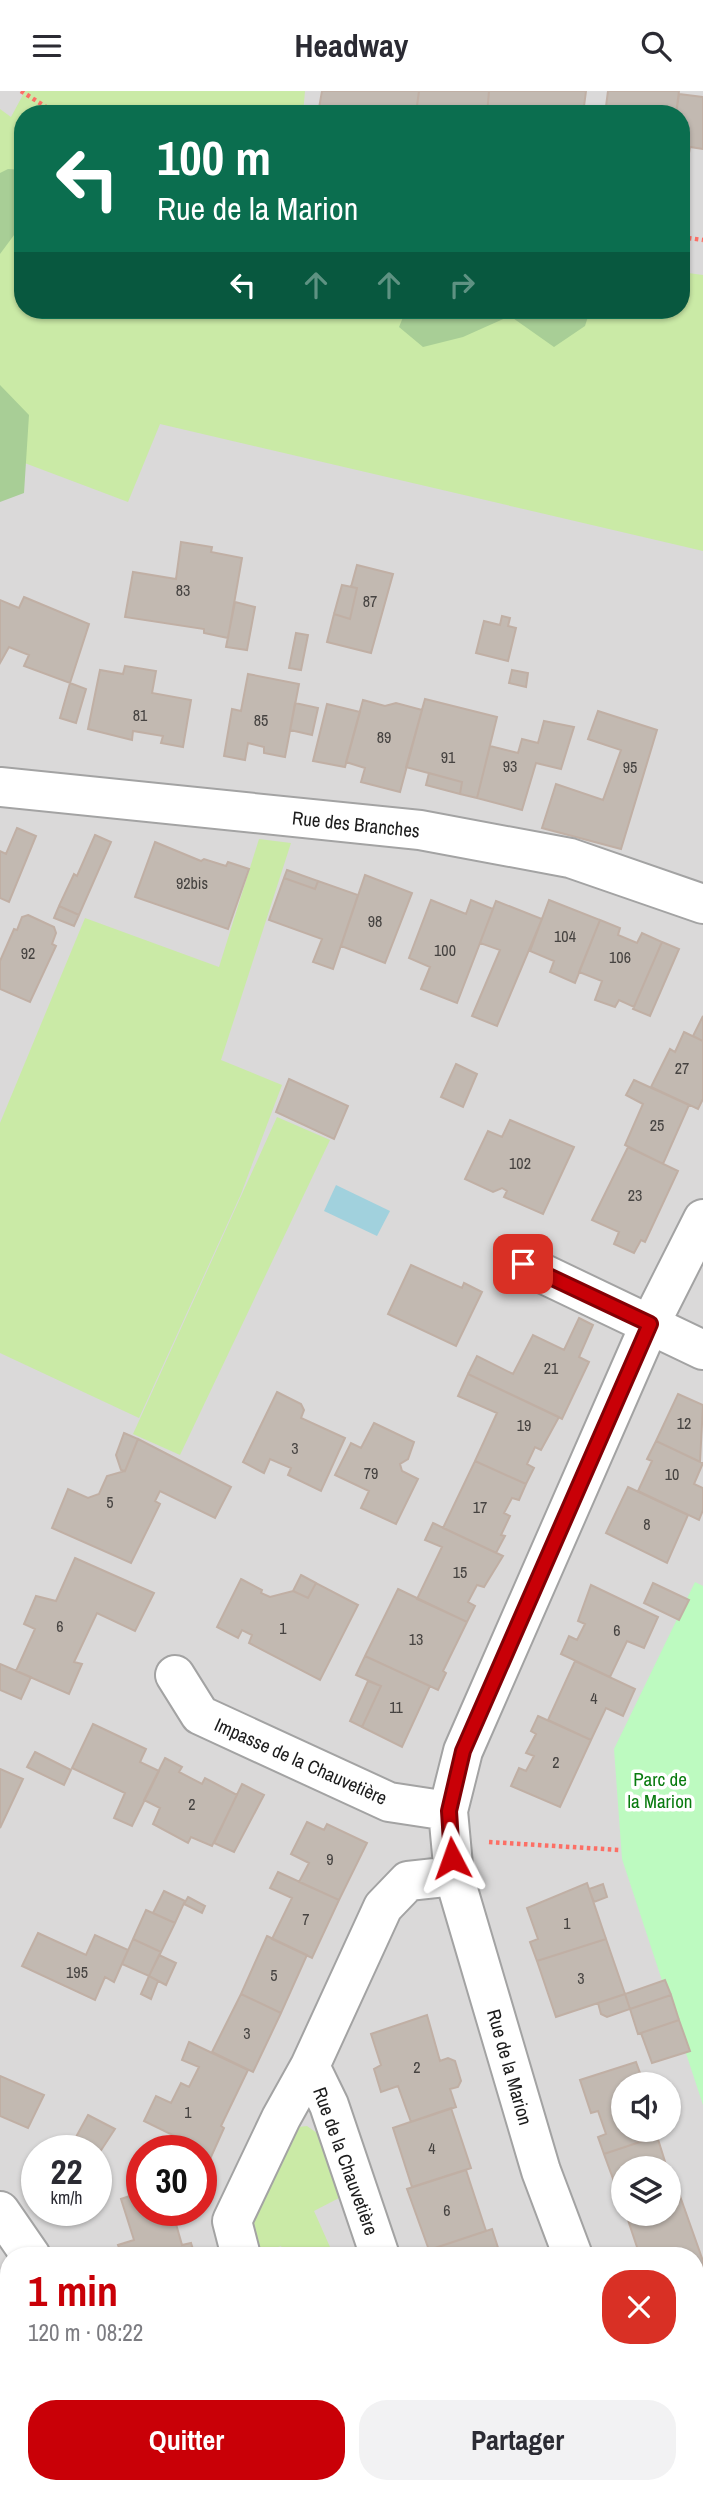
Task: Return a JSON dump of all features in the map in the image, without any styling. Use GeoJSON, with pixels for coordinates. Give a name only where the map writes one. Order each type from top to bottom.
{"type":"FeatureCollection","features":[{"type":"Feature","properties":{"kind":"street","name":"Rue des Branches"},"geometry":{"type":"LineString","coordinates":[[0,787],[420,830],[570,858],[703,904]]}},
{"type":"Feature","properties":{"kind":"street"},"geometry":{"type":"LineString","coordinates":[[451,1842],[463,1751],[650,1324],[703,1219]]}},
{"type":"Feature","properties":{"kind":"street"},"geometry":{"type":"LineString","coordinates":[[523,1264],[703,1350]]}},
{"type":"Feature","properties":{"kind":"street","name":"Impasse de la Chauvetière"},"geometry":{"type":"LineString","coordinates":[[175,1675],[200,1715],[389,1802],[451,1842]]}},
{"type":"Feature","properties":{"kind":"street","name":"Rue de la Chauvetière"},"geometry":{"type":"LineString","coordinates":[[239,2247],[232,2221],[310,2066],[383,1907],[451,1842]]}},
{"type":"Feature","properties":{"kind":"street","name":"Rue de la Marion"},"geometry":{"type":"LineString","coordinates":[[451,1842],[541,2171],[570,2247]]}},
{"type":"Feature","properties":{"kind":"street","name":"Rue de la Chauvetière"},"geometry":{"type":"LineString","coordinates":[[310,2066],[329,2105],[377,2247]]}},
{"type":"Feature","properties":{"kind":"street"},"geometry":{"type":"LineString","coordinates":[[0,2211],[26,2247]]}},
{"type":"Feature","properties":{"kind":"path"},"geometry":{"type":"LineString","coordinates":[[21,91],[43,105]]}},
{"type":"Feature","properties":{"kind":"path"},"geometry":{"type":"LineString","coordinates":[[451,1842],[620,1850]]}},
{"type":"Feature","properties":{"kind":"shaded area"},"geometry":{"type":"Polygon","coordinates":[[[0,91],[703,91],[703,2247],[0,2247],[0,91]]]}},
{"type":"Feature","properties":{"kind":"green space"},"geometry":{"type":"Polygon","coordinates":[[[25,91],[305,91],[304,105],[17,105],[25,91]]]}},
{"type":"Feature","properties":{"kind":"green space"},"geometry":{"type":"Polygon","coordinates":[[[0,109],[11,117],[14,111],[14,319],[690,319],[690,273],[703,275],[703,551],[160,424],[128,502],[14,459],[0,489],[0,109]]]}},
{"type":"Feature","properties":{"kind":"green space"},"geometry":{"type":"Polygon","coordinates":[[[14,169],[14,235],[0,254],[0,173],[14,169]]]}},
{"type":"Feature","properties":{"kind":"green space"},"geometry":{"type":"Polygon","coordinates":[[[402,319],[503,319],[463,337],[423,347],[399,327],[402,319]]]}},
{"type":"Feature","properties":{"kind":"green space"},"geometry":{"type":"Polygon","coordinates":[[[514,319],[587,319],[585,326],[554,347],[514,319]]]}},
{"type":"Feature","properties":{"kind":"green space"},"geometry":{"type":"Polygon","coordinates":[[[0,385],[29,415],[24,493],[0,502],[0,385]]]}},
{"type":"Feature","properties":{"kind":"green space"},"geometry":{"type":"Polygon","coordinates":[[[259,839],[291,843],[221,1060],[282,1085],[241,1194],[139,1418],[0,1353],[0,1123],[85,918],[219,967],[259,839]]]}},
{"type":"Feature","properties":{"kind":"green space"},"geometry":{"type":"Polygon","coordinates":[[[277,1117],[330,1140],[180,1455],[133,1434],[277,1117]]]}},
{"type":"Feature","properties":{"kind":"green space","name":"Parc de la Marion"},"geometry":{"type":"Polygon","coordinates":[[[695,1582],[703,1586],[703,2105],[622,1859],[614,1749],[695,1582]]]}},
{"type":"Feature","properties":{"kind":"green space"},"geometry":{"type":"Polygon","coordinates":[[[307,2126],[317,2133],[339,2198],[314,2211],[330,2247],[253,2247],[251,2229],[299,2127],[307,2126]]]}},
{"type":"Feature","properties":{"kind":"water"},"geometry":{"type":"Polygon","coordinates":[[[336,1185],[390,1211],[377,1236],[324,1211],[336,1185]]]}},
{"type":"Feature","properties":{"kind":"building"},"geometry":{"type":"Polygon","coordinates":[[[322,91],[419,91],[417,105],[320,105],[322,91]]]}},
{"type":"Feature","properties":{"kind":"building"},"geometry":{"type":"Polygon","coordinates":[[[419,91],[489,91],[488,105],[417,105],[419,91]]]}},
{"type":"Feature","properties":{"kind":"building"},"geometry":{"type":"Polygon","coordinates":[[[489,91],[586,91],[584,105],[488,105],[489,91]]]}},
{"type":"Feature","properties":{"kind":"building"},"geometry":{"type":"Polygon","coordinates":[[[608,91],[679,91],[677,105],[606,105],[608,91]]]}},
{"type":"Feature","properties":{"kind":"building"},"geometry":{"type":"Polygon","coordinates":[[[679,94],[703,97],[703,149],[690,147],[690,105],[677,105],[679,94]]]}},
{"type":"Feature","properties":{"kind":"building"},"geometry":{"type":"Polygon","coordinates":[[[181,542],[212,547],[211,552],[242,558],[228,638],[204,633],[204,629],[125,617],[133,572],[176,579],[181,542]]]}},
{"type":"Feature","properties":{"kind":"building"},"geometry":{"type":"Polygon","coordinates":[[[357,565],[393,574],[371,653],[327,642],[334,614],[350,619],[357,588],[351,587],[357,565]]]}},
{"type":"Feature","properties":{"kind":"building"},"geometry":{"type":"Polygon","coordinates":[[[342,585],[357,588],[350,619],[334,614],[342,585]]]}},
{"type":"Feature","properties":{"kind":"building"},"geometry":{"type":"Polygon","coordinates":[[[24,597],[89,624],[70,683],[24,666],[29,655],[9,647],[0,663],[0,600],[19,608],[24,597]]]}},
{"type":"Feature","properties":{"kind":"building"},"geometry":{"type":"Polygon","coordinates":[[[235,602],[255,607],[247,650],[226,647],[235,602]]]}},
{"type":"Feature","properties":{"kind":"building"},"geometry":{"type":"Polygon","coordinates":[[[502,616],[510,618],[508,626],[516,628],[508,661],[476,653],[484,621],[500,625],[502,616]]]}},
{"type":"Feature","properties":{"kind":"building"},"geometry":{"type":"Polygon","coordinates":[[[296,633],[308,635],[301,670],[289,668],[296,633]]]}},
{"type":"Feature","properties":{"kind":"building"},"geometry":{"type":"Polygon","coordinates":[[[125,666],[156,671],[152,693],[191,700],[183,747],[161,743],[163,736],[133,731],[132,740],[88,729],[100,670],[123,674],[125,666]]]}},
{"type":"Feature","properties":{"kind":"building"},"geometry":{"type":"Polygon","coordinates":[[[512,670],[528,673],[526,687],[509,683],[512,670]]]}},
{"type":"Feature","properties":{"kind":"building"},"geometry":{"type":"Polygon","coordinates":[[[248,674],[299,684],[285,757],[264,753],[264,747],[248,743],[245,760],[224,756],[232,709],[241,711],[248,674]]]}},
{"type":"Feature","properties":{"kind":"building"},"geometry":{"type":"Polygon","coordinates":[[[70,683],[86,689],[76,723],[60,718],[70,683]]]}},
{"type":"Feature","properties":{"kind":"building"},"geometry":{"type":"Polygon","coordinates":[[[425,699],[497,717],[477,798],[460,794],[462,782],[406,767],[425,699]]]}},
{"type":"Feature","properties":{"kind":"building"},"geometry":{"type":"Polygon","coordinates":[[[363,700],[385,706],[396,703],[422,710],[400,792],[361,782],[365,768],[346,762],[363,700]]]}},
{"type":"Feature","properties":{"kind":"building"},"geometry":{"type":"Polygon","coordinates":[[[295,703],[318,708],[312,735],[290,730],[295,703]]]}},
{"type":"Feature","properties":{"kind":"building"},"geometry":{"type":"Polygon","coordinates":[[[327,704],[360,712],[345,767],[313,761],[327,704]]]}},
{"type":"Feature","properties":{"kind":"building"},"geometry":{"type":"Polygon","coordinates":[[[598,711],[657,730],[621,849],[542,828],[556,784],[603,800],[621,750],[588,739],[598,711]]]}},
{"type":"Feature","properties":{"kind":"building"},"geometry":{"type":"Polygon","coordinates":[[[544,721],[574,727],[561,769],[536,763],[522,810],[477,798],[490,746],[518,753],[522,739],[538,743],[544,721]]]}},
{"type":"Feature","properties":{"kind":"building"},"geometry":{"type":"Polygon","coordinates":[[[429,773],[462,782],[460,794],[426,785],[429,773]]]}},
{"type":"Feature","properties":{"kind":"building"},"geometry":{"type":"Polygon","coordinates":[[[17,828],[36,836],[9,902],[0,898],[0,851],[6,854],[17,828]]]}},
{"type":"Feature","properties":{"kind":"building"},"geometry":{"type":"Polygon","coordinates":[[[95,835],[111,842],[79,915],[59,906],[74,874],[77,876],[95,835]]]}},
{"type":"Feature","properties":{"kind":"building"},"geometry":{"type":"Polygon","coordinates":[[[155,842],[201,861],[204,859],[226,866],[228,862],[249,869],[228,929],[135,897],[155,842]]]}},
{"type":"Feature","properties":{"kind":"building"},"geometry":{"type":"Polygon","coordinates":[[[287,870],[318,881],[315,889],[284,878],[287,870]]]}},
{"type":"Feature","properties":{"kind":"building"},"geometry":{"type":"Polygon","coordinates":[[[365,875],[412,893],[385,963],[341,946],[365,875]]]}},
{"type":"Feature","properties":{"kind":"building"},"geometry":{"type":"Polygon","coordinates":[[[284,878],[315,889],[318,881],[358,895],[333,969],[313,962],[322,939],[269,920],[284,878]]]}},
{"type":"Feature","properties":{"kind":"building"},"geometry":{"type":"Polygon","coordinates":[[[431,900],[466,914],[471,900],[493,909],[457,1003],[421,989],[430,967],[409,958],[431,900]]]}},
{"type":"Feature","properties":{"kind":"building"},"geometry":{"type":"Polygon","coordinates":[[[549,900],[600,920],[575,983],[550,972],[554,961],[530,951],[549,900]]]}},
{"type":"Feature","properties":{"kind":"building"},"geometry":{"type":"Polygon","coordinates":[[[496,901],[542,919],[497,1026],[472,1016],[500,950],[480,943],[496,901]]]}},
{"type":"Feature","properties":{"kind":"building"},"geometry":{"type":"Polygon","coordinates":[[[59,906],[79,915],[74,926],[54,918],[59,906]]]}},
{"type":"Feature","properties":{"kind":"building"},"geometry":{"type":"Polygon","coordinates":[[[28,915],[54,927],[56,933],[52,944],[56,946],[30,1002],[0,989],[0,961],[14,929],[17,930],[22,917],[28,915]]]}},
{"type":"Feature","properties":{"kind":"building"},"geometry":{"type":"Polygon","coordinates":[[[600,920],[620,928],[618,935],[637,943],[642,933],[662,942],[634,1007],[619,1000],[615,1007],[595,1000],[602,981],[579,972],[600,920]]]}},
{"type":"Feature","properties":{"kind":"building"},"geometry":{"type":"Polygon","coordinates":[[[662,942],[679,949],[650,1016],[633,1009],[662,942]]]}},
{"type":"Feature","properties":{"kind":"building"},"geometry":{"type":"Polygon","coordinates":[[[703,1016],[703,1041],[693,1036],[703,1016]]]}},
{"type":"Feature","properties":{"kind":"building"},"geometry":{"type":"Polygon","coordinates":[[[684,1032],[703,1041],[703,1099],[698,1109],[651,1087],[670,1049],[675,1052],[684,1032]]]}},
{"type":"Feature","properties":{"kind":"building"},"geometry":{"type":"Polygon","coordinates":[[[456,1064],[477,1074],[463,1107],[441,1097],[456,1064]]]}},
{"type":"Feature","properties":{"kind":"building"},"geometry":{"type":"Polygon","coordinates":[[[289,1079],[348,1106],[334,1139],[276,1112],[289,1079]]]}},
{"type":"Feature","properties":{"kind":"building"},"geometry":{"type":"Polygon","coordinates":[[[634,1080],[689,1105],[663,1164],[625,1145],[643,1104],[626,1095],[634,1080]]]}},
{"type":"Feature","properties":{"kind":"building"},"geometry":{"type":"Polygon","coordinates":[[[510,1120],[574,1147],[543,1214],[504,1197],[507,1191],[502,1188],[493,1192],[465,1179],[488,1131],[502,1137],[510,1120]]]}},
{"type":"Feature","properties":{"kind":"building"},"geometry":{"type":"Polygon","coordinates":[[[628,1147],[678,1171],[645,1242],[641,1240],[634,1253],[614,1244],[619,1232],[592,1220],[628,1147]]]}},
{"type":"Feature","properties":{"kind":"building"},"geometry":{"type":"Polygon","coordinates":[[[411,1265],[462,1288],[464,1283],[482,1292],[456,1346],[388,1314],[411,1265]]]}},
{"type":"Feature","properties":{"kind":"building"},"geometry":{"type":"Polygon","coordinates":[[[579,1318],[593,1325],[579,1357],[589,1362],[562,1419],[468,1374],[477,1356],[513,1374],[533,1335],[564,1350],[579,1318]]]}},
{"type":"Feature","properties":{"kind":"building"},"geometry":{"type":"Polygon","coordinates":[[[468,1374],[559,1417],[541,1450],[535,1447],[527,1464],[534,1468],[526,1484],[475,1461],[497,1413],[458,1396],[468,1374]]]}},
{"type":"Feature","properties":{"kind":"building"},"geometry":{"type":"Polygon","coordinates":[[[277,1392],[301,1404],[304,1410],[301,1418],[345,1438],[321,1491],[288,1475],[291,1468],[270,1459],[264,1473],[243,1462],[277,1392]]]}},
{"type":"Feature","properties":{"kind":"building"},"geometry":{"type":"Polygon","coordinates":[[[678,1394],[703,1405],[700,1462],[656,1441],[678,1394]]]}},
{"type":"Feature","properties":{"kind":"building"},"geometry":{"type":"Polygon","coordinates":[[[374,1423],[414,1442],[408,1459],[400,1464],[402,1471],[418,1479],[396,1524],[361,1508],[369,1491],[335,1475],[351,1443],[361,1448],[374,1423]]]}},
{"type":"Feature","properties":{"kind":"building"},"geometry":{"type":"Polygon","coordinates":[[[124,1433],[138,1439],[125,1471],[121,1470],[116,1455],[124,1433]]]}},
{"type":"Feature","properties":{"kind":"building"},"geometry":{"type":"Polygon","coordinates":[[[138,1439],[231,1487],[215,1518],[160,1491],[155,1501],[160,1504],[131,1563],[52,1528],[68,1489],[88,1498],[99,1494],[107,1476],[125,1471],[138,1439]]]}},
{"type":"Feature","properties":{"kind":"building"},"geometry":{"type":"Polygon","coordinates":[[[656,1441],[703,1463],[694,1484],[703,1488],[703,1510],[699,1520],[638,1491],[652,1461],[647,1459],[656,1441]]]}},
{"type":"Feature","properties":{"kind":"building"},"geometry":{"type":"Polygon","coordinates":[[[475,1461],[526,1484],[519,1500],[512,1498],[504,1513],[510,1516],[501,1535],[505,1536],[496,1553],[443,1528],[475,1461]]]}},
{"type":"Feature","properties":{"kind":"building"},"geometry":{"type":"Polygon","coordinates":[[[628,1487],[688,1515],[667,1563],[606,1533],[628,1487]]]}},
{"type":"Feature","properties":{"kind":"building"},"geometry":{"type":"Polygon","coordinates":[[[433,1523],[503,1556],[484,1587],[477,1585],[468,1602],[475,1606],[467,1622],[417,1599],[442,1547],[425,1540],[433,1523]]]}},
{"type":"Feature","properties":{"kind":"building"},"geometry":{"type":"Polygon","coordinates":[[[75,1558],[154,1593],[135,1631],[97,1613],[74,1662],[82,1664],[69,1694],[16,1671],[35,1629],[24,1624],[36,1596],[56,1601],[75,1558]]]}},
{"type":"Feature","properties":{"kind":"building"},"geometry":{"type":"Polygon","coordinates":[[[301,1575],[316,1583],[308,1598],[293,1591],[301,1575]]]}},
{"type":"Feature","properties":{"kind":"building"},"geometry":{"type":"Polygon","coordinates":[[[241,1579],[270,1597],[293,1591],[308,1598],[316,1583],[358,1605],[320,1680],[249,1643],[252,1635],[242,1630],[238,1638],[217,1627],[241,1579]]]}},
{"type":"Feature","properties":{"kind":"building"},"geometry":{"type":"Polygon","coordinates":[[[653,1583],[689,1600],[679,1620],[644,1603],[653,1583]]]}},
{"type":"Feature","properties":{"kind":"building"},"geometry":{"type":"Polygon","coordinates":[[[591,1585],[658,1617],[644,1648],[627,1641],[610,1677],[561,1654],[569,1636],[577,1640],[585,1624],[578,1621],[591,1585]]]}},
{"type":"Feature","properties":{"kind":"building"},"geometry":{"type":"Polygon","coordinates":[[[398,1589],[467,1622],[443,1671],[446,1673],[438,1690],[365,1656],[398,1589]]]}},
{"type":"Feature","properties":{"kind":"building"},"geometry":{"type":"Polygon","coordinates":[[[365,1656],[430,1686],[402,1747],[362,1727],[381,1686],[356,1675],[365,1656]]]}},
{"type":"Feature","properties":{"kind":"building"},"geometry":{"type":"Polygon","coordinates":[[[575,1661],[635,1689],[623,1716],[606,1708],[591,1740],[548,1720],[575,1661]]]}},
{"type":"Feature","properties":{"kind":"building"},"geometry":{"type":"Polygon","coordinates":[[[0,1664],[31,1677],[21,1699],[0,1690],[0,1664]]]}},
{"type":"Feature","properties":{"kind":"building"},"geometry":{"type":"Polygon","coordinates":[[[368,1681],[381,1686],[362,1727],[350,1721],[368,1681]]]}},
{"type":"Feature","properties":{"kind":"building"},"geometry":{"type":"Polygon","coordinates":[[[538,1716],[591,1740],[560,1807],[511,1786],[519,1768],[526,1771],[534,1756],[526,1753],[536,1734],[531,1731],[538,1716]]]}},
{"type":"Feature","properties":{"kind":"building"},"geometry":{"type":"Polygon","coordinates":[[[93,1724],[146,1749],[140,1762],[159,1771],[132,1826],[114,1818],[125,1793],[72,1768],[93,1724]]]}},
{"type":"Feature","properties":{"kind":"building"},"geometry":{"type":"Polygon","coordinates":[[[35,1752],[71,1770],[64,1785],[27,1767],[35,1752]]]}},
{"type":"Feature","properties":{"kind":"building"},"geometry":{"type":"Polygon","coordinates":[[[165,1758],[182,1767],[179,1772],[202,1784],[205,1778],[237,1795],[212,1846],[191,1837],[188,1843],[153,1824],[160,1808],[144,1800],[165,1758]]]}},
{"type":"Feature","properties":{"kind":"building"},"geometry":{"type":"Polygon","coordinates":[[[0,1769],[23,1779],[0,1828],[0,1769]]]}},
{"type":"Feature","properties":{"kind":"building"},"geometry":{"type":"Polygon","coordinates":[[[242,1784],[264,1795],[234,1852],[214,1843],[242,1784]]]}},
{"type":"Feature","properties":{"kind":"building"},"geometry":{"type":"Polygon","coordinates":[[[307,1822],[324,1830],[327,1824],[367,1843],[339,1900],[299,1882],[309,1863],[291,1854],[307,1822]]]}},
{"type":"Feature","properties":{"kind":"building"},"geometry":{"type":"Polygon","coordinates":[[[278,1872],[339,1900],[312,1958],[272,1939],[292,1898],[270,1888],[278,1872]]]}},
{"type":"Feature","properties":{"kind":"building"},"geometry":{"type":"Polygon","coordinates":[[[587,1883],[606,1939],[537,1961],[530,1942],[538,1939],[527,1908],[587,1883]]]}},
{"type":"Feature","properties":{"kind":"building"},"geometry":{"type":"Polygon","coordinates":[[[603,1884],[607,1897],[594,1902],[589,1889],[603,1884]]]}},
{"type":"Feature","properties":{"kind":"building"},"geometry":{"type":"Polygon","coordinates":[[[164,1891],[185,1901],[175,1923],[153,1913],[164,1891]]]}},
{"type":"Feature","properties":{"kind":"building"},"geometry":{"type":"Polygon","coordinates":[[[188,1897],[205,1906],[202,1913],[184,1904],[188,1897]]]}},
{"type":"Feature","properties":{"kind":"building"},"geometry":{"type":"Polygon","coordinates":[[[146,1910],[175,1923],[161,1952],[133,1939],[146,1910]]]}},
{"type":"Feature","properties":{"kind":"building"},"geometry":{"type":"Polygon","coordinates":[[[38,1933],[86,1955],[95,1935],[128,1950],[114,1982],[105,1977],[95,2000],[22,1966],[38,1933]]]}},
{"type":"Feature","properties":{"kind":"building"},"geometry":{"type":"Polygon","coordinates":[[[267,1936],[307,1955],[281,2013],[241,1994],[267,1936]]]}},
{"type":"Feature","properties":{"kind":"building"},"geometry":{"type":"Polygon","coordinates":[[[133,1939],[161,1952],[149,1976],[122,1964],[133,1939]]]}},
{"type":"Feature","properties":{"kind":"building"},"geometry":{"type":"Polygon","coordinates":[[[606,1939],[625,1994],[556,2017],[537,1961],[606,1939]]]}},
{"type":"Feature","properties":{"kind":"building"},"geometry":{"type":"Polygon","coordinates":[[[159,1955],[176,1963],[166,1985],[149,1976],[159,1955]]]}},
{"type":"Feature","properties":{"kind":"building"},"geometry":{"type":"Polygon","coordinates":[[[149,1976],[158,1981],[151,1999],[141,1994],[149,1976]]]}},
{"type":"Feature","properties":{"kind":"building"},"geometry":{"type":"Polygon","coordinates":[[[665,1980],[671,1995],[630,2009],[625,1994],[665,1980]]]}},
{"type":"Feature","properties":{"kind":"building"},"geometry":{"type":"Polygon","coordinates":[[[241,1994],[281,2013],[253,2072],[212,2052],[241,1994]]]}},
{"type":"Feature","properties":{"kind":"building"},"geometry":{"type":"Polygon","coordinates":[[[625,1994],[630,2009],[607,2017],[601,2014],[598,2003],[625,1994]]]}},
{"type":"Feature","properties":{"kind":"building"},"geometry":{"type":"Polygon","coordinates":[[[671,1995],[679,2020],[638,2034],[630,2009],[671,1995]]]}},
{"type":"Feature","properties":{"kind":"building"},"geometry":{"type":"Polygon","coordinates":[[[427,2015],[440,2061],[448,2058],[455,2061],[461,2081],[458,2087],[450,2089],[456,2107],[411,2122],[398,2086],[381,2092],[374,2069],[381,2065],[371,2034],[427,2015]]]}},
{"type":"Feature","properties":{"kind":"building"},"geometry":{"type":"Polygon","coordinates":[[[679,2020],[690,2051],[652,2063],[641,2033],[679,2020]]]}},
{"type":"Feature","properties":{"kind":"building"},"geometry":{"type":"Polygon","coordinates":[[[189,2042],[248,2070],[221,2126],[224,2128],[217,2144],[217,2135],[173,2135],[144,2121],[156,2096],[171,2103],[181,2083],[189,2087],[199,2067],[182,2060],[189,2042]]]}},
{"type":"Feature","properties":{"kind":"building"},"geometry":{"type":"Polygon","coordinates":[[[636,2062],[640,2072],[611,2072],[611,2142],[640,2142],[604,2154],[598,2137],[606,2134],[598,2111],[591,2113],[580,2080],[636,2062]]]}},
{"type":"Feature","properties":{"kind":"building"},"geometry":{"type":"Polygon","coordinates":[[[0,2076],[44,2095],[28,2128],[0,2116],[0,2076]]]}},
{"type":"Feature","properties":{"kind":"building"},"geometry":{"type":"Polygon","coordinates":[[[451,2108],[471,2168],[412,2187],[393,2128],[451,2108]]]}},
{"type":"Feature","properties":{"kind":"building"},"geometry":{"type":"Polygon","coordinates":[[[88,2115],[115,2129],[111,2135],[77,2135],[88,2115]]]}},
{"type":"Feature","properties":{"kind":"building"},"geometry":{"type":"Polygon","coordinates":[[[639,2142],[659,2142],[663,2156],[611,2156],[611,2173],[604,2154],[639,2142]]]}},
{"type":"Feature","properties":{"kind":"building"},"geometry":{"type":"Polygon","coordinates":[[[466,2170],[486,2231],[438,2247],[428,2247],[407,2189],[466,2170]]]}},
{"type":"Feature","properties":{"kind":"building"},"geometry":{"type":"Polygon","coordinates":[[[126,2197],[126,2215],[121,2199],[126,2197]]]}},
{"type":"Feature","properties":{"kind":"building"},"geometry":{"type":"Polygon","coordinates":[[[681,2199],[698,2247],[637,2247],[630,2226],[681,2226],[681,2199]]]}},
{"type":"Feature","properties":{"kind":"building"},"geometry":{"type":"Polygon","coordinates":[[[130,2226],[177,2226],[182,2245],[191,2243],[192,2247],[119,2247],[118,2245],[134,2240],[130,2226]]]}},
{"type":"Feature","properties":{"kind":"building"},"geometry":{"type":"Polygon","coordinates":[[[492,2229],[498,2247],[438,2247],[492,2229]]]}},
{"type":"Feature","properties":{"kind":"route"},"geometry":{"type":"LineString","coordinates":[[452,1858],[449,1811],[463,1751],[650,1324],[523,1264]]}}]}
